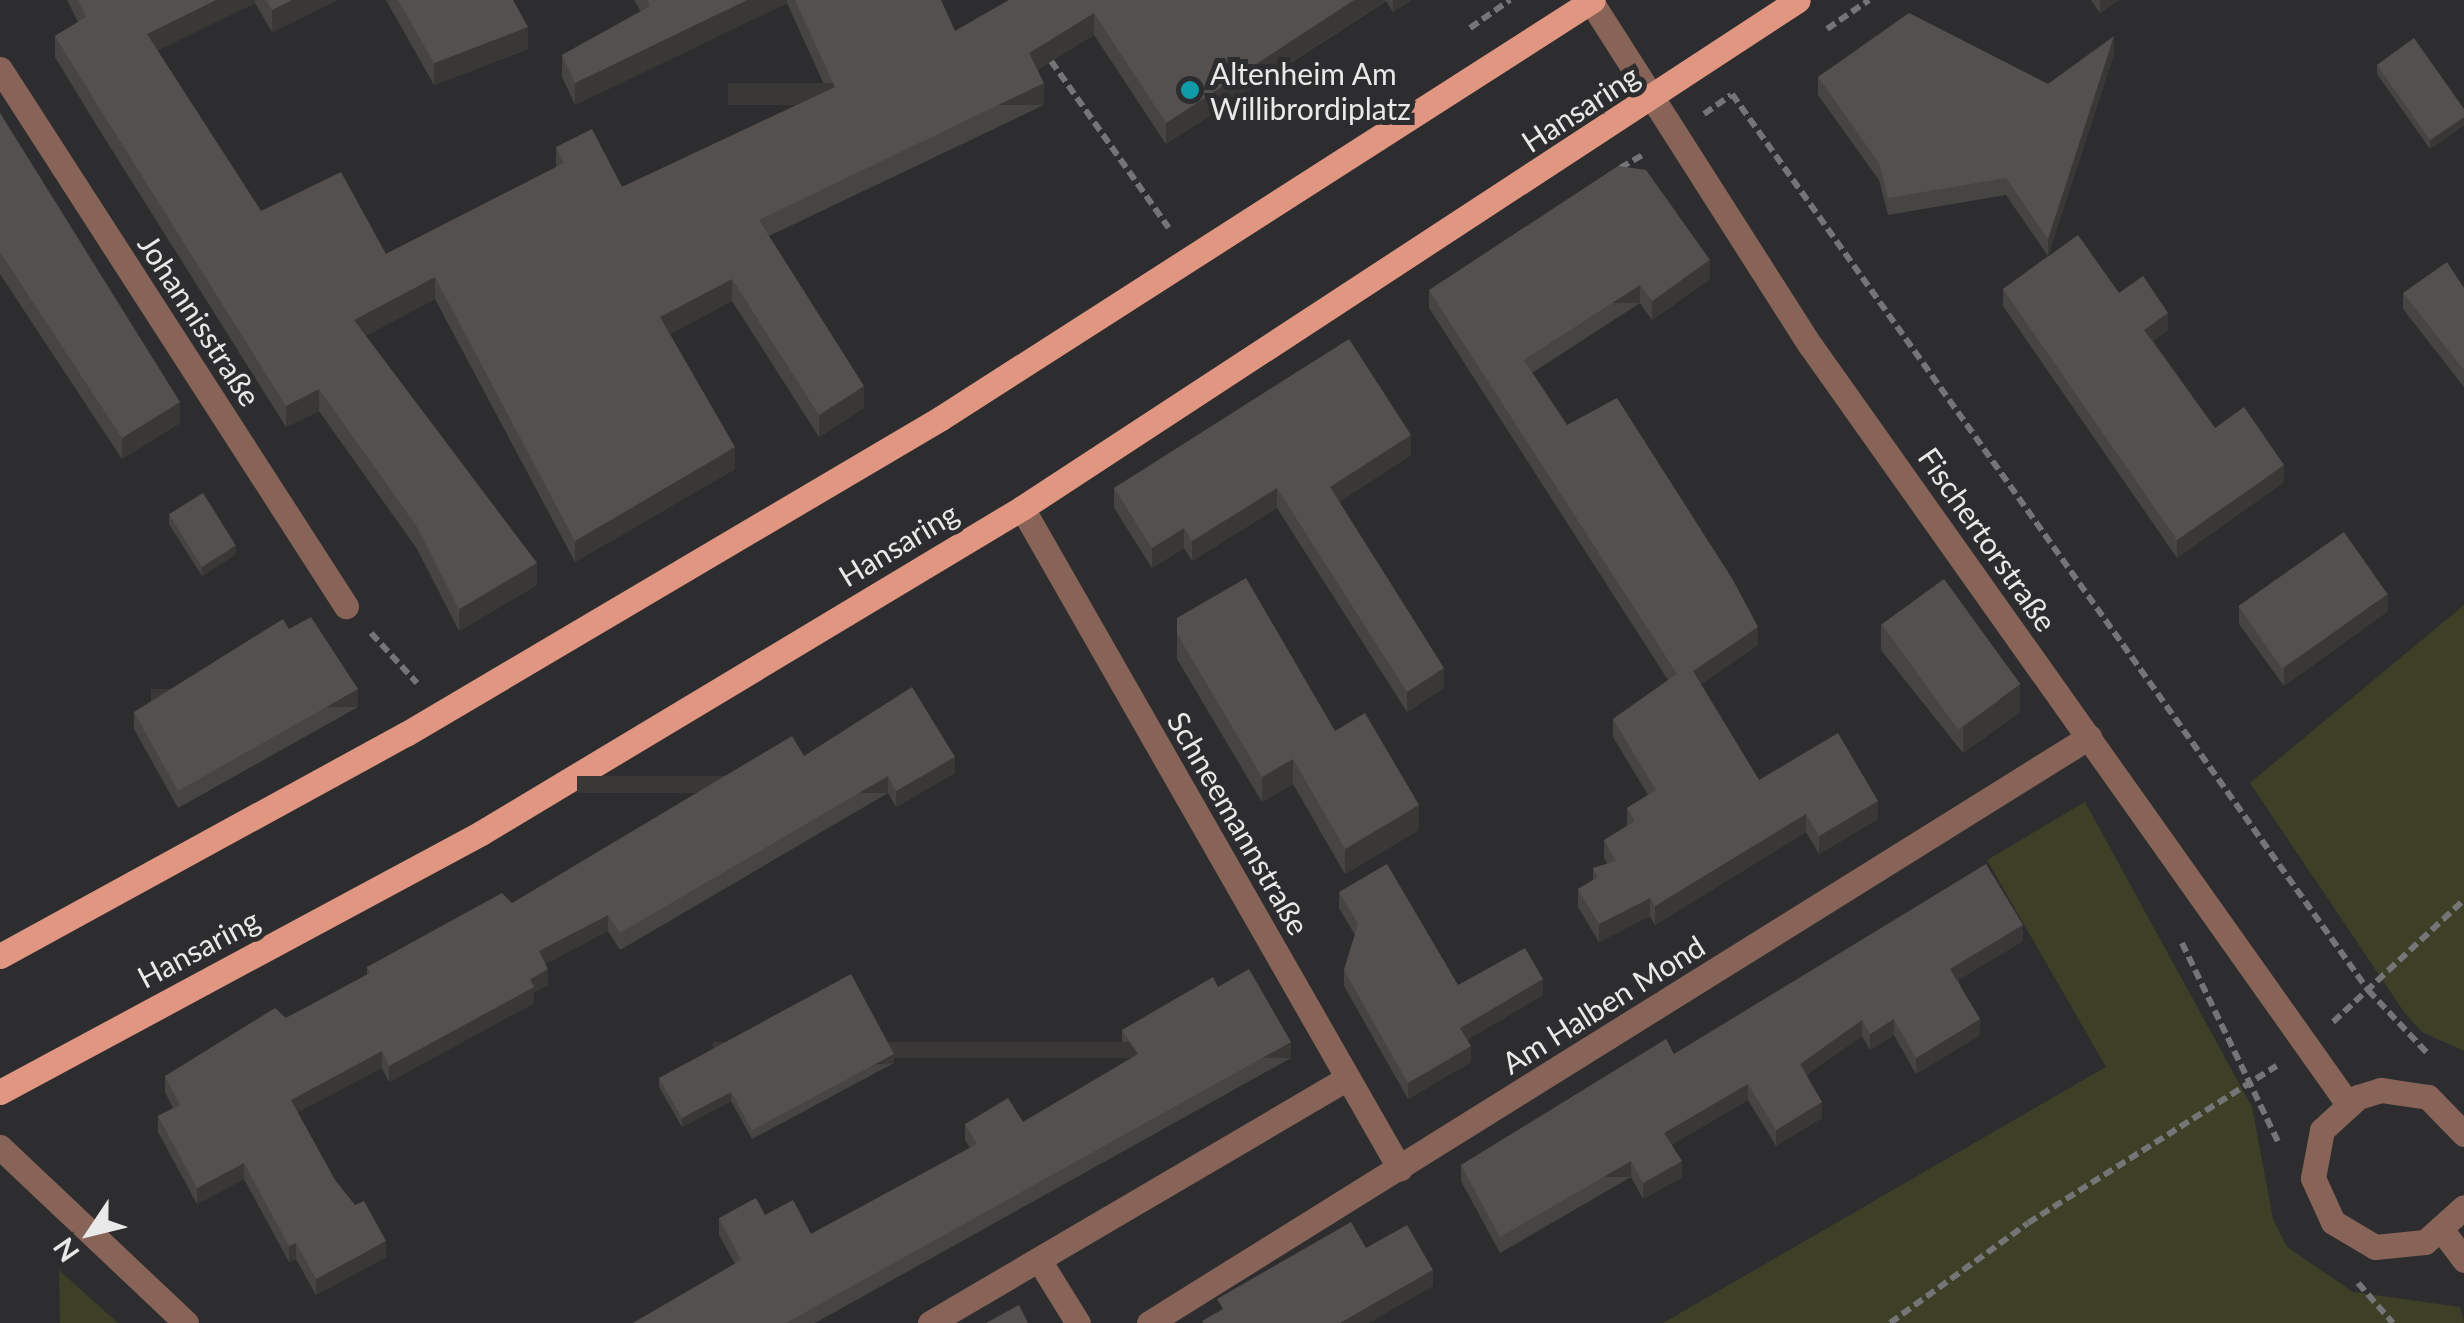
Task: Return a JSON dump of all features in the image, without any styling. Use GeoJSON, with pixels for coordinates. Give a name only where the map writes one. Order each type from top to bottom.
{"type":"FeatureCollection","features":[{"type":"Feature","properties":{"kind":"main road"},"geometry":{"type":"LineString","coordinates":[[0,956],[406,734],[941,418],[1591,0]]}},
{"type":"Feature","properties":{"kind":"main road","name":"Hansaring"},"geometry":{"type":"LineString","coordinates":[[0,1092],[481,833],[1022,508],[1655,99],[1798,0]]}},
{"type":"Feature","properties":{"kind":"street","name":"Fischertorstraße"},"geometry":{"type":"LineString","coordinates":[[1591,0],[1810,345],[2348,1104]]}},
{"type":"Feature","properties":{"kind":"street","name":"Johannisstraße"},"geometry":{"type":"LineString","coordinates":[[0,69],[346,606]]}},
{"type":"Feature","properties":{"kind":"street","name":"Schneemannstraße"},"geometry":{"type":"LineString","coordinates":[[1022,508],[1400,1170]]}},
{"type":"Feature","properties":{"kind":"street","name":"Am Halben Mond"},"geometry":{"type":"LineString","coordinates":[[1149,1323],[2089,737]]}},
{"type":"Feature","properties":{"kind":"street"},"geometry":{"type":"LineString","coordinates":[[930,1323],[1042,1264],[1347,1078]]}},
{"type":"Feature","properties":{"kind":"street"},"geometry":{"type":"LineString","coordinates":[[2464,1134],[2448,1110],[2404,1090],[2348,1104],[2315,1153],[2313,1178],[2333,1222],[2375,1247],[2444,1233],[2464,1207]]}},
{"type":"Feature","properties":{"kind":"street"},"geometry":{"type":"LineString","coordinates":[[0,1147],[186,1323]]}},
{"type":"Feature","properties":{"kind":"street"},"geometry":{"type":"LineString","coordinates":[[2444,1233],[2464,1260]]}},
{"type":"Feature","properties":{"kind":"street"},"geometry":{"type":"LineString","coordinates":[[1042,1264],[1078,1323]]}},
{"type":"Feature","properties":{"kind":"path"},"geometry":{"type":"LineString","coordinates":[[1052,61],[1173,234]]}},
{"type":"Feature","properties":{"kind":"path"},"geometry":{"type":"LineString","coordinates":[[1732,94],[2368,990],[2413,1046],[2446,1064]]}},
{"type":"Feature","properties":{"kind":"path"},"geometry":{"type":"LineString","coordinates":[[346,606],[424,692]]}},
{"type":"Feature","properties":{"kind":"path"},"geometry":{"type":"LineString","coordinates":[[2368,990],[2464,900]]}},
{"type":"Feature","properties":{"kind":"path"},"geometry":{"type":"LineString","coordinates":[[2179,934],[2256,1080],[2280,1152]]}},
{"type":"Feature","properties":{"kind":"path"},"geometry":{"type":"LineString","coordinates":[[1890,1323],[2028,1222],[2256,1080]]}},
{"type":"Feature","properties":{"kind":"path"},"geometry":{"type":"LineString","coordinates":[[2342,1272],[2393,1323]]}},
{"type":"Feature","properties":{"kind":"green space"},"geometry":{"type":"Polygon","coordinates":[[[2464,605],[2464,1051],[2422,1032],[2404,1012],[2250,783],[2464,605]]]}},
{"type":"Feature","properties":{"kind":"green space"},"geometry":{"type":"Polygon","coordinates":[[[2085,802],[2252,1107],[2273,1219],[2287,1247],[2353,1292],[2460,1307],[2464,1323],[1663,1323],[2106,1067],[1987,860],[2085,802]]]}},
{"type":"Feature","properties":{"kind":"green space"},"geometry":{"type":"Polygon","coordinates":[[[59,1270],[118,1323],[60,1323],[59,1270]]]}},
{"type":"Feature","properties":{"kind":"building"},"geometry":{"type":"Polygon","coordinates":[[[78,0],[216,0],[147,34],[261,211],[341,172],[386,254],[564,163],[556,147],[592,129],[622,187],[835,87],[795,0],[941,0],[955,31],[1009,0],[1354,0],[1166,123],[1094,13],[1029,53],[1044,83],[759,220],[864,386],[819,415],[732,279],[660,317],[735,447],[575,541],[435,277],[354,320],[537,563],[459,609],[417,527],[319,389],[286,406],[95,101],[55,36],[86,17],[78,0]]]}},
{"type":"Feature","properties":{"kind":"building"},"geometry":{"type":"Polygon","coordinates":[[[266,0],[292,0],[272,10],[266,0]]]}},
{"type":"Feature","properties":{"kind":"building"},"geometry":{"type":"Polygon","coordinates":[[[398,0],[513,0],[528,27],[434,63],[398,0]]]}},
{"type":"Feature","properties":{"kind":"building"},"geometry":{"type":"Polygon","coordinates":[[[647,0],[747,0],[575,83],[562,55],[650,6],[647,0]]]}},
{"type":"Feature","properties":{"kind":"building"},"geometry":{"type":"Polygon","coordinates":[[[1909,13],[2048,84],[2114,36],[2048,239],[2006,178],[1888,198],[1879,163],[1818,77],[1909,13]]]}},
{"type":"Feature","properties":{"kind":"building"},"geometry":{"type":"Polygon","coordinates":[[[2414,38],[2464,109],[2464,117],[2430,140],[2377,65],[2414,38]]]}},
{"type":"Feature","properties":{"kind":"building"},"geometry":{"type":"Polygon","coordinates":[[[0,113],[180,402],[122,438],[0,252],[0,113]]]}},
{"type":"Feature","properties":{"kind":"building"},"geometry":{"type":"Polygon","coordinates":[[[1618,166],[1646,170],[1710,260],[1652,301],[1640,285],[1524,360],[1567,425],[1617,398],[1733,580],[1758,627],[1693,671],[1759,780],[1838,733],[1878,801],[1819,836],[1806,814],[1655,906],[1650,898],[1599,924],[1578,889],[1598,877],[1593,868],[1616,861],[1604,840],[1635,821],[1627,808],[1656,790],[1613,719],[1677,674],[1429,290],[1618,166]]]}},
{"type":"Feature","properties":{"kind":"building"},"geometry":{"type":"Polygon","coordinates":[[[2078,235],[2119,293],[2143,276],[2168,313],[2144,330],[2215,428],[2244,407],[2284,465],[2177,540],[2003,289],[2078,235]]]}},
{"type":"Feature","properties":{"kind":"building"},"geometry":{"type":"Polygon","coordinates":[[[2447,262],[2464,288],[2464,370],[2403,293],[2447,262]]]}},
{"type":"Feature","properties":{"kind":"building"},"geometry":{"type":"Polygon","coordinates":[[[1349,339],[1411,435],[1330,487],[1444,668],[1407,692],[1277,488],[1192,541],[1184,528],[1152,548],[1114,488],[1349,339]]]}},
{"type":"Feature","properties":{"kind":"building"},"geometry":{"type":"Polygon","coordinates":[[[203,493],[236,546],[202,567],[169,514],[203,493]]]}},
{"type":"Feature","properties":{"kind":"building"},"geometry":{"type":"Polygon","coordinates":[[[2344,532],[2388,594],[2282,668],[2238,606],[2344,532]]]}},
{"type":"Feature","properties":{"kind":"building"},"geometry":{"type":"Polygon","coordinates":[[[1246,578],[1335,731],[1365,713],[1419,805],[1345,849],[1293,759],[1262,777],[1177,634],[1177,618],[1246,578]]]}},
{"type":"Feature","properties":{"kind":"building"},"geometry":{"type":"Polygon","coordinates":[[[1944,579],[2020,684],[1958,729],[1882,624],[1944,579]]]}},
{"type":"Feature","properties":{"kind":"building"},"geometry":{"type":"Polygon","coordinates":[[[311,617],[358,689],[178,791],[134,712],[283,619],[289,629],[311,617]]]}},
{"type":"Feature","properties":{"kind":"building"},"geometry":{"type":"Polygon","coordinates":[[[912,687],[955,757],[896,791],[888,776],[620,933],[608,915],[539,951],[548,969],[530,979],[534,987],[389,1066],[382,1051],[291,1100],[335,1180],[355,1205],[364,1201],[386,1241],[316,1279],[296,1243],[289,1246],[244,1163],[197,1188],[158,1116],[180,1105],[165,1076],[275,1008],[286,1018],[370,973],[367,967],[502,893],[512,903],[792,736],[804,756],[912,687]]]}},
{"type":"Feature","properties":{"kind":"building"},"geometry":{"type":"Polygon","coordinates":[[[1387,864],[1458,985],[1525,948],[1543,979],[1460,1028],[1471,1046],[1408,1083],[1344,970],[1358,924],[1339,892],[1387,864]]]}},
{"type":"Feature","properties":{"kind":"building"},"geometry":{"type":"Polygon","coordinates":[[[1986,864],[2023,925],[1950,969],[1980,1019],[1916,1058],[1894,1019],[1870,1034],[1862,1020],[1800,1064],[1822,1102],[1776,1130],[1748,1084],[1664,1133],[1682,1161],[1643,1183],[1631,1161],[1500,1237],[1461,1165],[1666,1039],[1674,1054],[1986,864]]]}},
{"type":"Feature","properties":{"kind":"building"},"geometry":{"type":"Polygon","coordinates":[[[1249,969],[1291,1042],[786,1323],[633,1323],[741,1260],[719,1218],[756,1198],[765,1215],[793,1200],[811,1234],[977,1144],[965,1124],[1008,1098],[1023,1122],[1138,1054],[1122,1030],[1213,977],[1218,987],[1249,969]]]}},
{"type":"Feature","properties":{"kind":"building"},"geometry":{"type":"Polygon","coordinates":[[[851,974],[894,1054],[752,1130],[731,1092],[682,1118],[659,1078],[851,974]]]}},
{"type":"Feature","properties":{"kind":"building"},"geometry":{"type":"Polygon","coordinates":[[[1351,1222],[1366,1248],[1407,1225],[1433,1270],[1340,1323],[1203,1323],[1223,1309],[1217,1299],[1351,1222]]]}},
{"type":"Feature","properties":{"kind":"building"},"geometry":{"type":"Polygon","coordinates":[[[1019,1305],[1028,1323],[986,1323],[1019,1305]]]}},
{"type":"Feature","properties":{"kind":"place","name":"Altenheim Am Willibrordiplatz"},"geometry":{"type":"Point","coordinates":[1190,90]}}]}
